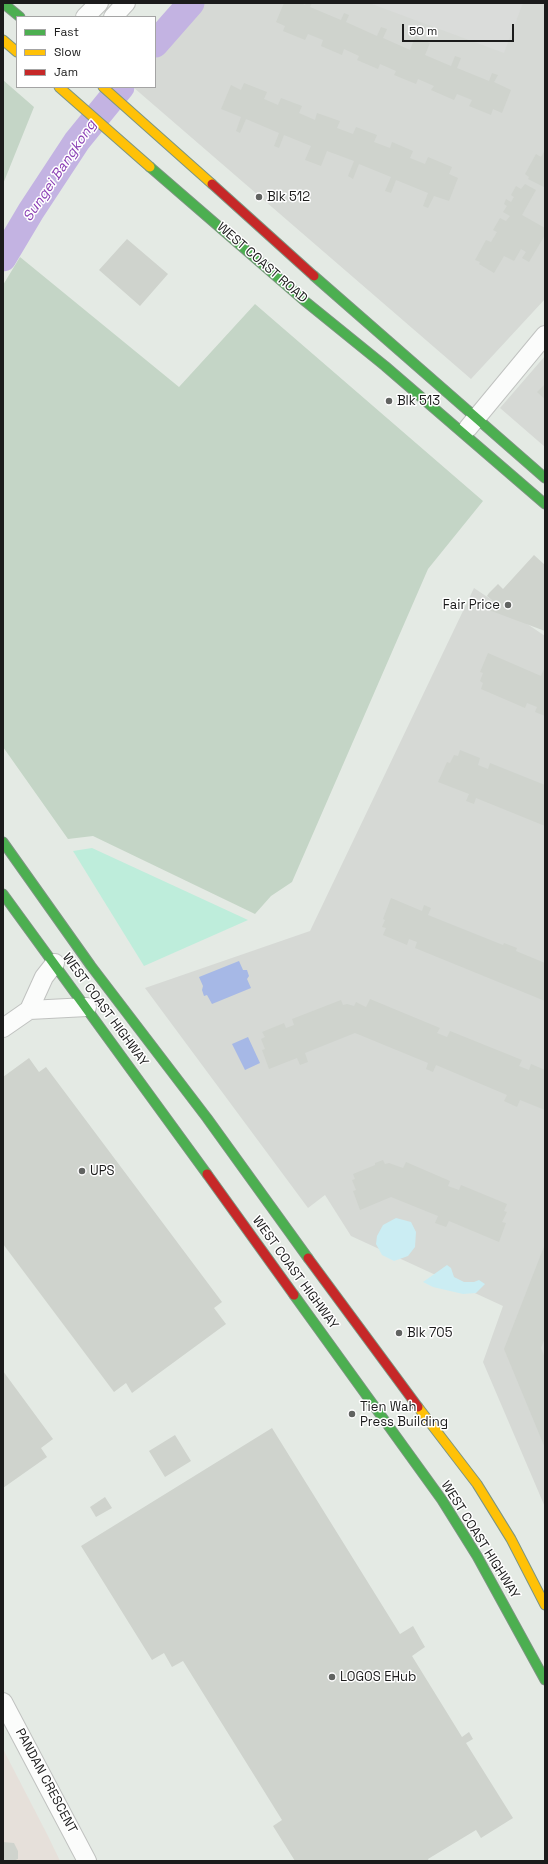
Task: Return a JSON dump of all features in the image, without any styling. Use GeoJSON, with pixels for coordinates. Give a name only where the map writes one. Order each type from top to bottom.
{"type":"FeatureCollection","features":[{"type":"Feature","properties":{"kind":"main road"},"geometry":{"type":"LineString","coordinates":[[3,3],[19,16]]}},
{"type":"Feature","properties":{"kind":"main road"},"geometry":{"type":"LineString","coordinates":[[3,40],[16,51]]}},
{"type":"Feature","properties":{"kind":"main road","name":"WEST COAST ROAD"},"geometry":{"type":"LineString","coordinates":[[61,88],[300,297],[392,359],[474,418],[545,478]]}},
{"type":"Feature","properties":{"kind":"main road","name":"WEST COAST ROAD"},"geometry":{"type":"LineString","coordinates":[[104,88],[392,359],[430,406],[467,435],[545,504]]}},
{"type":"Feature","properties":{"kind":"main road","name":"WEST COAST HIGHWAY"},"geometry":{"type":"LineString","coordinates":[[3,842],[91,966],[197,1106],[298,1245],[477,1484],[511,1539],[545,1605]]}},
{"type":"Feature","properties":{"kind":"main road","name":"WEST COAST HIGHWAY"},"geometry":{"type":"LineString","coordinates":[[3,894],[278,1266],[446,1507],[506,1605],[545,1680]]}},
{"type":"Feature","properties":{"kind":"main road"},"geometry":{"type":"LineString","coordinates":[[295,1259],[298,1245]]}},
{"type":"Feature","properties":{"kind":"street"},"geometry":{"type":"LineString","coordinates":[[86,16],[99,3]]}},
{"type":"Feature","properties":{"kind":"street"},"geometry":{"type":"LineString","coordinates":[[113,16],[126,3]]}},
{"type":"Feature","properties":{"kind":"street"},"geometry":{"type":"LineString","coordinates":[[467,435],[469,425],[474,418],[545,335]]}},
{"type":"Feature","properties":{"kind":"street"},"geometry":{"type":"LineString","coordinates":[[3,1028],[29,1010],[44,977],[55,963]]}},
{"type":"Feature","properties":{"kind":"street"},"geometry":{"type":"LineString","coordinates":[[29,1010],[88,1007]]}},
{"type":"Feature","properties":{"kind":"street","name":"PANDAN CRESCENT"},"geometry":{"type":"LineString","coordinates":[[3,1702],[88,1861]]}},
{"type":"Feature","properties":{"kind":"shaded area"},"geometry":{"type":"Polygon","coordinates":[[[196,3],[545,3],[545,299],[471,379],[134,88],[156,88],[156,46],[196,3]]]}},
{"type":"Feature","properties":{"kind":"shaded area"},"geometry":{"type":"Polygon","coordinates":[[[369,3],[523,3],[504,53],[369,3]]]}},
{"type":"Feature","properties":{"kind":"shaded area"},"geometry":{"type":"Polygon","coordinates":[[[3,80],[34,107],[3,184],[3,80]]]}},
{"type":"Feature","properties":{"kind":"shaded area"},"geometry":{"type":"Polygon","coordinates":[[[20,257],[179,387],[255,304],[483,501],[428,569],[292,882],[271,896],[255,914],[93,836],[68,839],[3,747],[3,285],[20,257]]]}},
{"type":"Feature","properties":{"kind":"shaded area"},"geometry":{"type":"Polygon","coordinates":[[[545,356],[545,447],[500,408],[545,356]]]}},
{"type":"Feature","properties":{"kind":"shaded area"},"geometry":{"type":"Polygon","coordinates":[[[474,588],[545,636],[545,1507],[483,1362],[503,1306],[351,1236],[325,1195],[308,1208],[145,988],[310,931],[474,588]]]}},
{"type":"Feature","properties":{"kind":"shaded area"},"geometry":{"type":"Polygon","coordinates":[[[239,961],[243,970],[247,970],[249,976],[247,979],[251,988],[212,1004],[207,995],[204,996],[202,990],[203,986],[199,977],[239,961]]]}},
{"type":"Feature","properties":{"kind":"shaded area"},"geometry":{"type":"Polygon","coordinates":[[[248,1037],[260,1063],[245,1070],[232,1044],[248,1037]]]}},
{"type":"Feature","properties":{"kind":"shaded area"},"geometry":{"type":"Polygon","coordinates":[[[396,1218],[411,1222],[416,1232],[415,1247],[408,1256],[394,1261],[382,1255],[376,1244],[377,1236],[383,1225],[396,1218]]]}},
{"type":"Feature","properties":{"kind":"shaded area"},"geometry":{"type":"Polygon","coordinates":[[[447,1265],[451,1268],[454,1277],[464,1282],[474,1282],[479,1280],[485,1284],[476,1293],[463,1294],[433,1287],[423,1282],[447,1265]]]}},
{"type":"Feature","properties":{"kind":"shaded area"},"geometry":{"type":"Polygon","coordinates":[[[3,1749],[48,1836],[60,1861],[3,1861],[3,1749]]]}},
{"type":"Feature","properties":{"kind":"green space"},"geometry":{"type":"Polygon","coordinates":[[[92,848],[248,920],[144,966],[73,851],[92,848]]]}},
{"type":"Feature","properties":{"kind":"building"},"geometry":{"type":"Polygon","coordinates":[[[284,3],[301,3],[305,5],[306,3],[312,3],[310,7],[341,20],[344,13],[349,15],[346,22],[377,36],[381,27],[387,29],[383,38],[410,50],[415,37],[430,43],[425,55],[451,66],[455,56],[461,58],[457,68],[489,81],[492,73],[498,75],[494,82],[511,90],[502,113],[493,109],[491,115],[469,106],[472,100],[457,94],[454,100],[431,90],[434,86],[418,79],[416,84],[394,75],[396,71],[380,64],[378,69],[357,60],[359,56],[344,49],[342,55],[321,46],[323,40],[308,34],[305,40],[283,31],[285,26],[276,22],[284,3]]]}},
{"type":"Feature","properties":{"kind":"building"},"geometry":{"type":"Polygon","coordinates":[[[244,83],[267,92],[264,99],[278,105],[281,98],[302,106],[299,113],[315,120],[317,113],[340,121],[337,128],[353,134],[356,127],[377,135],[374,142],[390,148],[392,142],[413,151],[410,158],[425,164],[428,157],[452,167],[449,174],[458,178],[449,201],[434,196],[428,208],[423,206],[428,193],[396,180],[391,193],[385,191],[391,177],[359,164],[353,179],[348,176],[354,161],[327,151],[321,166],[305,160],[311,146],[284,135],[279,148],[274,146],[279,133],[246,119],[240,133],[236,131],[241,117],[221,109],[231,85],[241,90],[244,83]]]}},
{"type":"Feature","properties":{"kind":"building"},"geometry":{"type":"Polygon","coordinates":[[[545,150],[544,187],[528,179],[529,177],[525,174],[536,154],[541,157],[545,150]]]}},
{"type":"Feature","properties":{"kind":"building"},"geometry":{"type":"Polygon","coordinates":[[[525,184],[536,190],[522,215],[545,228],[545,235],[529,262],[522,258],[526,252],[521,249],[514,261],[504,256],[494,273],[475,260],[486,240],[491,242],[497,232],[493,230],[500,218],[506,221],[510,216],[503,212],[507,206],[504,204],[506,199],[511,202],[514,197],[511,195],[516,186],[521,189],[525,184]]]}},
{"type":"Feature","properties":{"kind":"building"},"geometry":{"type":"Polygon","coordinates":[[[127,239],[168,274],[140,306],[99,270],[127,239]]]}},
{"type":"Feature","properties":{"kind":"building"},"geometry":{"type":"Polygon","coordinates":[[[545,384],[545,399],[537,392],[545,384]]]}},
{"type":"Feature","properties":{"kind":"building"},"geometry":{"type":"Polygon","coordinates":[[[534,555],[545,565],[545,631],[486,609],[493,601],[487,596],[489,593],[498,584],[503,589],[534,555]]]}},
{"type":"Feature","properties":{"kind":"building"},"geometry":{"type":"Polygon","coordinates":[[[488,653],[541,676],[544,669],[545,670],[545,716],[535,712],[537,707],[527,703],[525,708],[481,689],[483,683],[480,681],[483,673],[480,672],[488,653]]]}},
{"type":"Feature","properties":{"kind":"building"},"geometry":{"type":"Polygon","coordinates":[[[460,750],[480,758],[478,765],[488,769],[490,763],[545,785],[545,826],[476,798],[474,804],[466,801],[469,794],[438,782],[447,762],[450,763],[454,755],[458,756],[460,750]]]}},
{"type":"Feature","properties":{"kind":"building"},"geometry":{"type":"Polygon","coordinates":[[[391,898],[422,911],[424,905],[431,908],[428,915],[503,945],[504,943],[517,948],[516,951],[545,963],[545,1001],[415,948],[417,942],[409,939],[407,945],[383,935],[386,928],[382,927],[385,920],[383,919],[391,898]]]}},
{"type":"Feature","properties":{"kind":"building"},"geometry":{"type":"Polygon","coordinates":[[[370,999],[440,1028],[437,1033],[447,1037],[450,1031],[522,1060],[519,1066],[529,1070],[531,1064],[545,1070],[545,1110],[520,1100],[517,1107],[504,1101],[507,1095],[436,1065],[433,1072],[426,1069],[428,1063],[355,1033],[305,1053],[308,1062],[300,1065],[297,1058],[269,1069],[262,1050],[265,1049],[261,1039],[265,1037],[262,1032],[284,1023],[286,1028],[294,1025],[292,1019],[341,1000],[343,1005],[347,1004],[354,1006],[356,1002],[366,1007],[370,999]]]}},
{"type":"Feature","properties":{"kind":"building"},"geometry":{"type":"Polygon","coordinates":[[[29,1058],[39,1072],[46,1067],[222,1302],[214,1308],[226,1324],[132,1393],[126,1383],[114,1392],[3,1244],[3,1077],[29,1058]]]}},
{"type":"Feature","properties":{"kind":"building"},"geometry":{"type":"Polygon","coordinates":[[[383,1160],[385,1164],[389,1163],[403,1168],[406,1162],[450,1181],[448,1186],[459,1190],[461,1185],[507,1204],[504,1211],[507,1212],[502,1222],[506,1223],[499,1242],[449,1221],[446,1227],[435,1223],[438,1216],[391,1197],[360,1210],[353,1191],[356,1190],[352,1180],[355,1179],[353,1174],[383,1160]]]}},
{"type":"Feature","properties":{"kind":"building"},"geometry":{"type":"Polygon","coordinates":[[[545,1244],[545,1338],[541,1348],[545,1358],[545,1448],[504,1349],[545,1244]]]}},
{"type":"Feature","properties":{"kind":"building"},"geometry":{"type":"Polygon","coordinates":[[[3,1371],[53,1439],[41,1448],[47,1457],[3,1488],[3,1371]]]}},
{"type":"Feature","properties":{"kind":"building"},"geometry":{"type":"Polygon","coordinates":[[[272,1428],[400,1634],[413,1626],[425,1647],[412,1656],[462,1737],[469,1732],[473,1739],[466,1743],[513,1818],[481,1838],[476,1830],[428,1859],[429,1861],[295,1861],[273,1826],[282,1820],[183,1661],[172,1667],[164,1653],[152,1660],[81,1546],[272,1428]]]}},
{"type":"Feature","properties":{"kind":"building"},"geometry":{"type":"Polygon","coordinates":[[[175,1435],[191,1461],[165,1477],[149,1451],[175,1435]]]}},
{"type":"Feature","properties":{"kind":"building"},"geometry":{"type":"Polygon","coordinates":[[[105,1497],[112,1508],[96,1517],[90,1507],[105,1497]]]}},
{"type":"Feature","properties":{"kind":"building"},"geometry":{"type":"Polygon","coordinates":[[[3,1842],[14,1843],[18,1851],[18,1859],[13,1861],[3,1860],[3,1842]]]}},
{"type":"Feature","properties":{"kind":"waterway","name":"Sungei Bangkong"},"geometry":{"type":"LineString","coordinates":[[156,43],[191,3]]}},
{"type":"Feature","properties":{"kind":"waterway","name":"Sungei Bangkong"},"geometry":{"type":"LineString","coordinates":[[3,258],[31,211],[77,141],[120,88]]}},
{"type":"Feature","properties":{"kind":"traffic: fast"},"geometry":{"type":"LineString","coordinates":[[3,3],[19,16]]}},
{"type":"Feature","properties":{"kind":"traffic: fast"},"geometry":{"type":"LineString","coordinates":[[150,167],[306,302],[385,366],[545,504]]}},
{"type":"Feature","properties":{"kind":"traffic: fast"},"geometry":{"type":"LineString","coordinates":[[314,276],[545,478]]}},
{"type":"Feature","properties":{"kind":"traffic: fast"},"geometry":{"type":"LineString","coordinates":[[3,842],[91,966],[207,1118],[308,1258]]}},
{"type":"Feature","properties":{"kind":"traffic: fast"},"geometry":{"type":"LineString","coordinates":[[3,894],[207,1174]]}},
{"type":"Feature","properties":{"kind":"traffic: fast"},"geometry":{"type":"LineString","coordinates":[[294,1295],[442,1500],[477,1556],[545,1680]]}},
{"type":"Feature","properties":{"kind":"traffic: slow"},"geometry":{"type":"LineString","coordinates":[[3,40],[16,51]]}},
{"type":"Feature","properties":{"kind":"traffic: slow"},"geometry":{"type":"LineString","coordinates":[[60,88],[150,167]]}},
{"type":"Feature","properties":{"kind":"traffic: slow"},"geometry":{"type":"LineString","coordinates":[[104,88],[212,184]]}},
{"type":"Feature","properties":{"kind":"traffic: slow"},"geometry":{"type":"LineString","coordinates":[[418,1407],[477,1484],[511,1539],[545,1605]]}},
{"type":"Feature","properties":{"kind":"traffic: jam"},"geometry":{"type":"LineString","coordinates":[[212,184],[314,276]]}},
{"type":"Feature","properties":{"kind":"traffic: jam"},"geometry":{"type":"LineString","coordinates":[[207,1174],[294,1295]]}},
{"type":"Feature","properties":{"kind":"traffic: jam"},"geometry":{"type":"LineString","coordinates":[[308,1258],[418,1407]]}},
{"type":"Feature","properties":{"kind":"place","name":"Blk 512"},"geometry":{"type":"Point","coordinates":[259,197]}},
{"type":"Feature","properties":{"kind":"place","name":"Blk 513"},"geometry":{"type":"Point","coordinates":[389,401]}},
{"type":"Feature","properties":{"kind":"place","name":"Fair Price"},"geometry":{"type":"Point","coordinates":[508,605]}},
{"type":"Feature","properties":{"kind":"place","name":"UPS"},"geometry":{"type":"Point","coordinates":[82,1171]}},
{"type":"Feature","properties":{"kind":"place","name":"Blk 705"},"geometry":{"type":"Point","coordinates":[399,1333]}},
{"type":"Feature","properties":{"kind":"place","name":"Tien Wah Press Building"},"geometry":{"type":"Point","coordinates":[352,1414]}},
{"type":"Feature","properties":{"kind":"place","name":"LOGOS EHub"},"geometry":{"type":"Point","coordinates":[332,1677]}}]}
